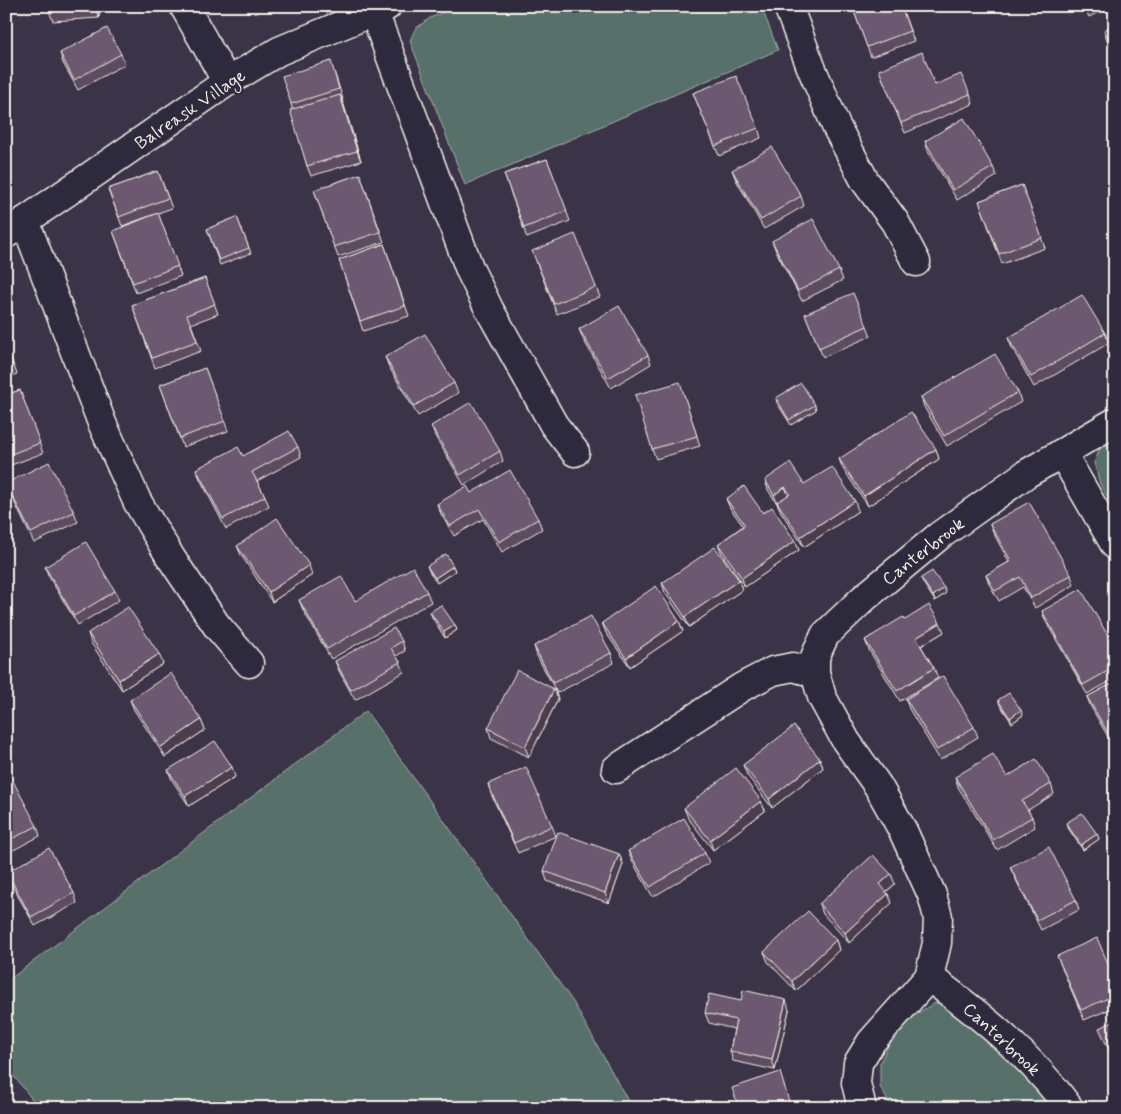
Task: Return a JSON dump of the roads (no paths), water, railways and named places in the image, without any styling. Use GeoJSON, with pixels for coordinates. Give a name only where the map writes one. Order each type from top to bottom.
{"type":"FeatureCollection","features":[{"type":"Feature","properties":{"kind":"street"},"geometry":{"type":"LineString","coordinates":[[184,6],[227,82]]}},
{"type":"Feature","properties":{"kind":"street"},"geometry":{"type":"LineString","coordinates":[[788,6],[836,126],[865,181],[895,222],[916,262]]}},
{"type":"Feature","properties":{"kind":"street"},"geometry":{"type":"LineString","coordinates":[[380,9],[470,270],[489,309],[554,425],[575,452]]}},
{"type":"Feature","properties":{"kind":"street","name":"Balreask Village"},"geometry":{"type":"LineString","coordinates":[[16,228],[227,82],[279,51],[380,9]]}},
{"type":"Feature","properties":{"kind":"street"},"geometry":{"type":"LineString","coordinates":[[16,228],[137,501],[171,558],[217,626],[249,663]]}},
{"type":"Feature","properties":{"kind":"street","name":"Canterbrook"},"geometry":{"type":"LineString","coordinates":[[862,1108],[856,1083],[858,1063],[871,1042],[929,977],[937,943],[938,917],[932,895],[903,831],[878,786],[846,741],[822,697],[815,673],[815,657],[825,635],[864,598],[938,536],[1026,474],[1115,422]]}},
{"type":"Feature","properties":{"kind":"street"},"geometry":{"type":"LineString","coordinates":[[1062,453],[1115,545]]}},
{"type":"Feature","properties":{"kind":"street"},"geometry":{"type":"LineString","coordinates":[[616,769],[742,687],[773,671],[793,667],[815,673]]}},
{"type":"Feature","properties":{"kind":"street","name":"Canterbrook"},"geometry":{"type":"LineString","coordinates":[[929,977],[983,1018],[1025,1056],[1069,1108]]}}]}
